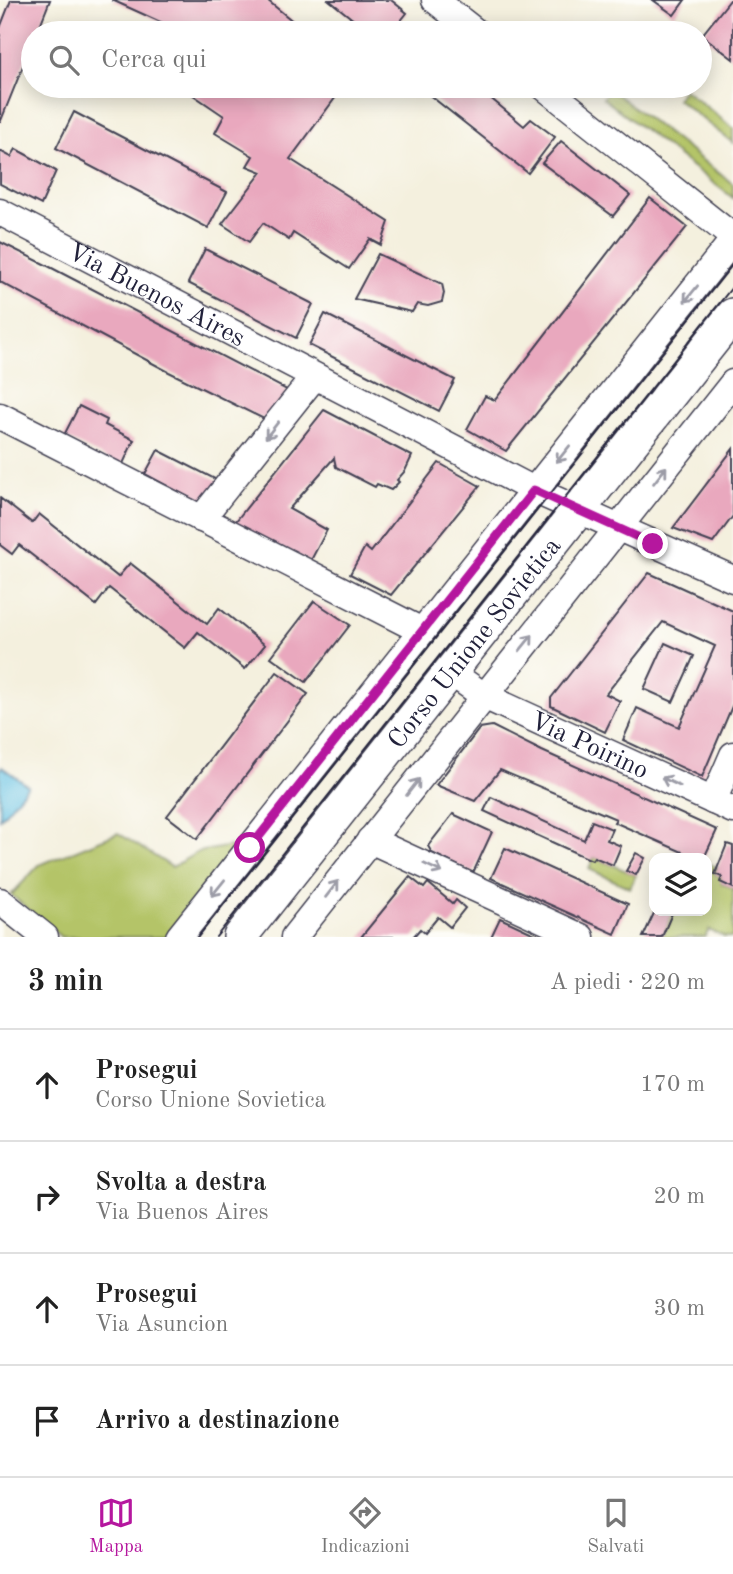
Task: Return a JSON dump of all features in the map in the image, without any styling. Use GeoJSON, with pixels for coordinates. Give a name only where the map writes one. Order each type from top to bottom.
{"type":"FeatureCollection","features":[{"type":"Feature","properties":{"kind":"main road","name":"Corso Unione Sovietica"},"geometry":{"type":"LineString","coordinates":[[240,937],[733,315]]}},
{"type":"Feature","properties":{"kind":"street"},"geometry":{"type":"LineString","coordinates":[[435,0],[462,21]]}},
{"type":"Feature","properties":{"kind":"street"},"geometry":{"type":"LineString","coordinates":[[558,98],[733,239]]}},
{"type":"Feature","properties":{"kind":"street","name":"Via Buenos Aires"},"geometry":{"type":"LineString","coordinates":[[0,212],[534,490],[733,579]]}},
{"type":"Feature","properties":{"kind":"street","name":"Corso Unione Sovietica"},"geometry":{"type":"LineString","coordinates":[[179,937],[733,239]]}},
{"type":"Feature","properties":{"kind":"street"},"geometry":{"type":"LineString","coordinates":[[201,519],[314,377]]}},
{"type":"Feature","properties":{"kind":"street","name":"Corso Unione Sovietica"},"geometry":{"type":"LineString","coordinates":[[294,937],[733,383]]}},
{"type":"Feature","properties":{"kind":"street","name":"Corso Unione Sovietica"},"geometry":{"type":"LineString","coordinates":[[0,416],[422,631]]}},
{"type":"Feature","properties":{"kind":"street","name":"Via Poirino"},"geometry":{"type":"LineString","coordinates":[[450,673],[484,696],[723,805]]}},
{"type":"Feature","properties":{"kind":"street"},"geometry":{"type":"LineString","coordinates":[[723,805],[733,755]]}},
{"type":"Feature","properties":{"kind":"street"},"geometry":{"type":"LineString","coordinates":[[370,840],[581,937]]}},
{"type":"Feature","properties":{"kind":"street"},"geometry":{"type":"LineString","coordinates":[[0,901],[45,937]]}},
{"type":"Feature","properties":{"kind":"green space"},"geometry":{"type":"Polygon","coordinates":[[[603,98],[622,98],[733,184],[733,198],[603,98]]]}},
{"type":"Feature","properties":{"kind":"green space"},"geometry":{"type":"Polygon","coordinates":[[[695,98],[733,128],[733,143],[677,99],[695,98]]]}},
{"type":"Feature","properties":{"kind":"green space"},"geometry":{"type":"Polygon","coordinates":[[[118,833],[172,867],[198,852],[247,843],[172,937],[61,937],[11,895],[39,865],[118,833]]]}},
{"type":"Feature","properties":{"kind":"green space"},"geometry":{"type":"Polygon","coordinates":[[[594,857],[636,875],[630,888],[589,869],[594,857]]]}},
{"type":"Feature","properties":{"kind":"green space"},"geometry":{"type":"Polygon","coordinates":[[[712,865],[717,867],[715,874],[722,877],[721,883],[733,888],[733,937],[724,937],[709,930],[705,937],[662,937],[671,916],[712,916],[712,865]]]}},
{"type":"Feature","properties":{"kind":"water"},"geometry":{"type":"Polygon","coordinates":[[[2,767],[28,786],[0,819],[0,769],[2,767]]]}},
{"type":"Feature","properties":{"kind":"building"},"geometry":{"type":"Polygon","coordinates":[[[11,0],[50,0],[42,21],[21,21],[21,71],[0,123],[0,28],[11,0]]]}},
{"type":"Feature","properties":{"kind":"building"},"geometry":{"type":"Polygon","coordinates":[[[112,0],[267,0],[293,21],[158,21],[112,0]]]}},
{"type":"Feature","properties":{"kind":"building"},"geometry":{"type":"Polygon","coordinates":[[[329,0],[391,0],[407,13],[401,21],[355,21],[329,0]]]}},
{"type":"Feature","properties":{"kind":"building"},"geometry":{"type":"Polygon","coordinates":[[[653,0],[685,0],[674,15],[653,0]]]}},
{"type":"Feature","properties":{"kind":"building"},"geometry":{"type":"Polygon","coordinates":[[[730,0],[733,0],[733,59],[712,43],[712,22],[730,0]]]}},
{"type":"Feature","properties":{"kind":"building"},"geometry":{"type":"Polygon","coordinates":[[[198,98],[335,98],[290,159],[389,222],[381,245],[370,239],[349,269],[293,233],[289,240],[263,223],[249,242],[222,224],[262,172],[247,166],[253,156],[215,133],[224,116],[198,98]]]}},
{"type":"Feature","properties":{"kind":"building"},"geometry":{"type":"Polygon","coordinates":[[[433,98],[490,98],[524,126],[531,119],[555,137],[528,173],[433,98]]]}},
{"type":"Feature","properties":{"kind":"building"},"geometry":{"type":"Polygon","coordinates":[[[74,112],[227,192],[208,228],[56,148],[74,112]]]}},
{"type":"Feature","properties":{"kind":"building"},"geometry":{"type":"Polygon","coordinates":[[[561,141],[630,195],[613,216],[542,163],[561,141]]]}},
{"type":"Feature","properties":{"kind":"building"},"geometry":{"type":"Polygon","coordinates":[[[16,149],[56,171],[41,205],[0,184],[0,151],[11,157],[16,149]]]}},
{"type":"Feature","properties":{"kind":"building"},"geometry":{"type":"Polygon","coordinates":[[[650,198],[687,227],[506,451],[467,429],[485,396],[495,400],[650,198]]]}},
{"type":"Feature","properties":{"kind":"building"},"geometry":{"type":"Polygon","coordinates":[[[0,242],[289,391],[268,421],[169,372],[0,282],[0,242]]]}},
{"type":"Feature","properties":{"kind":"building"},"geometry":{"type":"Polygon","coordinates":[[[205,249],[313,304],[296,338],[188,283],[205,249]]]}},
{"type":"Feature","properties":{"kind":"building"},"geometry":{"type":"Polygon","coordinates":[[[378,254],[442,284],[442,302],[428,306],[417,304],[412,312],[354,299],[378,254]]]}},
{"type":"Feature","properties":{"kind":"building"},"geometry":{"type":"Polygon","coordinates":[[[325,314],[455,380],[439,411],[309,345],[325,314]]]}},
{"type":"Feature","properties":{"kind":"building"},"geometry":{"type":"Polygon","coordinates":[[[79,406],[107,420],[105,425],[134,440],[122,466],[63,437],[79,406]]]}},
{"type":"Feature","properties":{"kind":"building"},"geometry":{"type":"Polygon","coordinates":[[[324,410],[412,456],[397,480],[399,482],[391,490],[377,484],[375,487],[336,467],[334,458],[289,509],[327,530],[310,562],[232,526],[324,410]]]}},
{"type":"Feature","properties":{"kind":"building"},"geometry":{"type":"Polygon","coordinates":[[[733,449],[733,516],[713,543],[673,528],[733,449]]]}},
{"type":"Feature","properties":{"kind":"building"},"geometry":{"type":"Polygon","coordinates":[[[158,450],[219,481],[201,504],[145,474],[158,450]]]}},
{"type":"Feature","properties":{"kind":"building"},"geometry":{"type":"Polygon","coordinates":[[[439,463],[480,486],[391,595],[350,574],[365,547],[371,552],[439,463]]]}},
{"type":"Feature","properties":{"kind":"building"},"geometry":{"type":"Polygon","coordinates":[[[0,498],[32,523],[39,514],[118,577],[130,563],[207,624],[219,608],[265,645],[245,669],[198,632],[185,648],[109,588],[96,605],[19,545],[12,554],[0,545],[0,498]]]}},
{"type":"Feature","properties":{"kind":"building"},"geometry":{"type":"Polygon","coordinates":[[[649,573],[733,611],[733,704],[702,777],[623,740],[637,708],[679,727],[715,646],[663,622],[606,694],[620,701],[605,732],[551,706],[551,698],[649,573]]]}},
{"type":"Feature","properties":{"kind":"building"},"geometry":{"type":"Polygon","coordinates":[[[314,601],[350,625],[306,682],[271,657],[314,601]]]}},
{"type":"Feature","properties":{"kind":"building"},"geometry":{"type":"Polygon","coordinates":[[[665,643],[694,656],[673,702],[644,689],[665,643]]]}},
{"type":"Feature","properties":{"kind":"building"},"geometry":{"type":"Polygon","coordinates":[[[277,672],[308,694],[197,839],[167,816],[277,672]]]}},
{"type":"Feature","properties":{"kind":"building"},"geometry":{"type":"Polygon","coordinates":[[[492,726],[717,830],[706,853],[685,853],[614,822],[616,819],[500,770],[475,801],[436,785],[480,728],[492,726]]]}},
{"type":"Feature","properties":{"kind":"building"},"geometry":{"type":"Polygon","coordinates":[[[491,797],[584,840],[592,821],[612,829],[607,840],[621,846],[613,865],[594,857],[592,860],[484,811],[491,797]]]}},
{"type":"Feature","properties":{"kind":"building"},"geometry":{"type":"Polygon","coordinates":[[[453,814],[492,832],[473,873],[432,853],[428,846],[453,814]]]}},
{"type":"Feature","properties":{"kind":"building"},"geometry":{"type":"Polygon","coordinates":[[[727,844],[733,846],[733,888],[720,882],[722,877],[715,874],[727,844]]]}},
{"type":"Feature","properties":{"kind":"building"},"geometry":{"type":"Polygon","coordinates":[[[505,848],[628,904],[615,934],[491,878],[505,848]]]}},
{"type":"Feature","properties":{"kind":"building"},"geometry":{"type":"Polygon","coordinates":[[[636,853],[645,858],[636,875],[626,871],[636,853]]]}},
{"type":"Feature","properties":{"kind":"building"},"geometry":{"type":"Polygon","coordinates":[[[410,877],[424,888],[428,883],[453,904],[456,900],[465,908],[450,927],[438,917],[425,933],[420,929],[413,937],[361,937],[410,877]]]}},
{"type":"Feature","properties":{"kind":"building"},"geometry":{"type":"Polygon","coordinates":[[[653,916],[671,916],[662,937],[643,937],[653,916]]]}},
{"type":"Feature","properties":{"kind":"building"},"geometry":{"type":"Polygon","coordinates":[[[500,918],[541,937],[491,937],[500,918]]]}},
{"type":"Feature","properties":{"kind":"tram line"},"geometry":{"type":"LineString","coordinates":[[198,937],[733,264]]}},
{"type":"Feature","properties":{"kind":"tram line"},"geometry":{"type":"LineString","coordinates":[[216,937],[733,286]]}},
{"type":"Feature","properties":{"kind":"route"},"geometry":{"type":"LineString","coordinates":[[250,848],[534,490],[653,544]]}}]}
